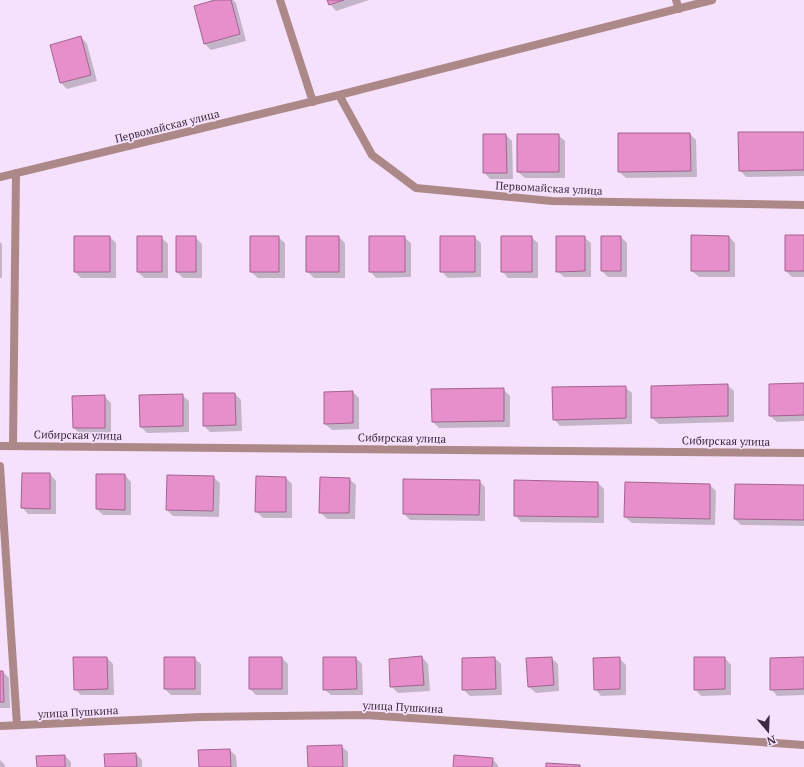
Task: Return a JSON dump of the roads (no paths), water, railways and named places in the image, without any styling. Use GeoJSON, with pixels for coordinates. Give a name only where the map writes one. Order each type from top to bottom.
{"type":"FeatureCollection","features":[{"type":"Feature","properties":{"kind":"street"},"geometry":{"type":"LineString","coordinates":[[280,0],[313,102]]}},
{"type":"Feature","properties":{"kind":"street"},"geometry":{"type":"LineString","coordinates":[[676,0],[679,10]]}},
{"type":"Feature","properties":{"kind":"street","name":"Первомайская улица"},"geometry":{"type":"LineString","coordinates":[[0,177],[313,102],[679,10],[712,0]]}},
{"type":"Feature","properties":{"kind":"street","name":"Первомайская улица"},"geometry":{"type":"LineString","coordinates":[[339,95],[372,155],[416,188],[552,201],[804,205]]}},
{"type":"Feature","properties":{"kind":"street"},"geometry":{"type":"LineString","coordinates":[[13,445],[16,173]]}},
{"type":"Feature","properties":{"kind":"street","name":"Сибирская улица"},"geometry":{"type":"LineString","coordinates":[[0,446],[804,452]]}},
{"type":"Feature","properties":{"kind":"street"},"geometry":{"type":"LineString","coordinates":[[0,466],[17,725]]}},
{"type":"Feature","properties":{"kind":"street","name":"улица Пушкина"},"geometry":{"type":"LineString","coordinates":[[0,726],[201,717],[366,715],[804,746]]}}]}
